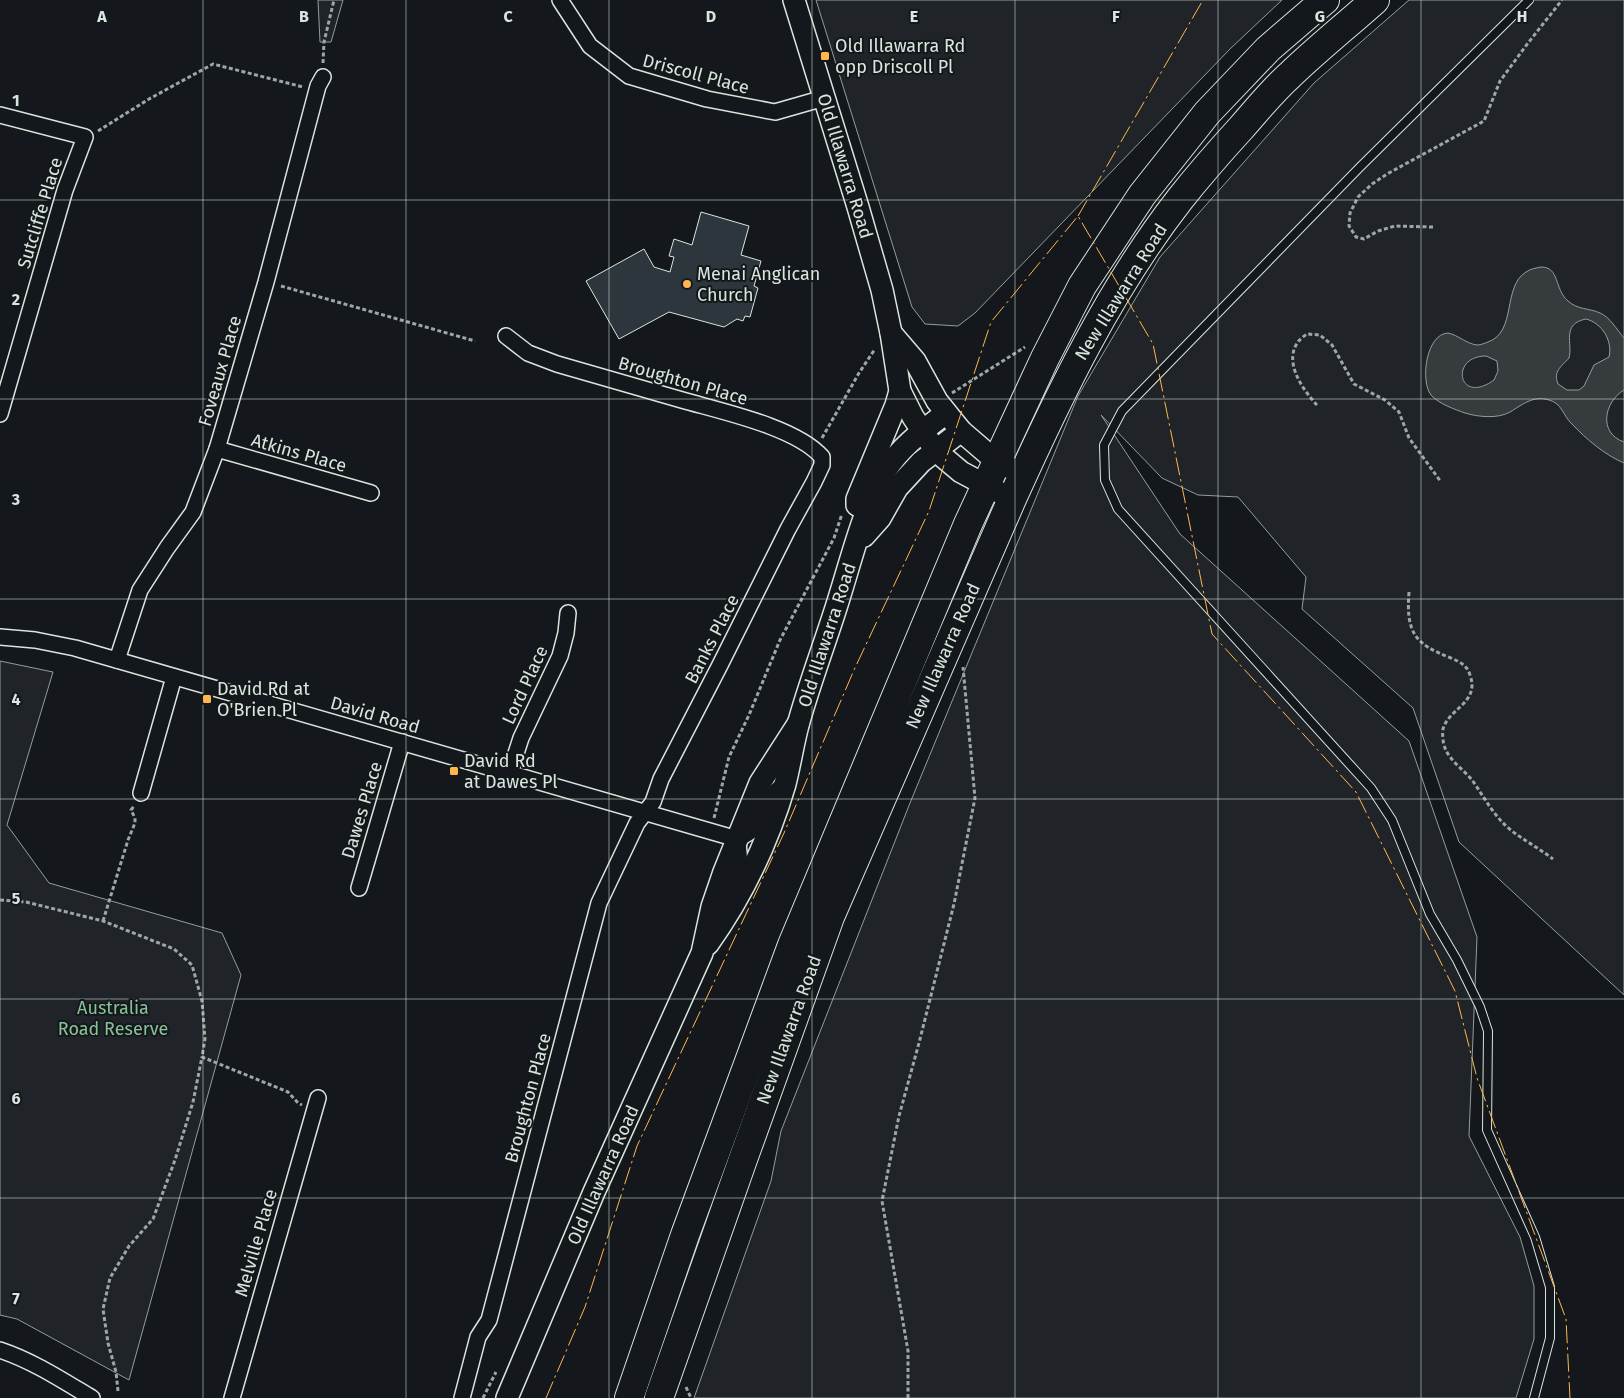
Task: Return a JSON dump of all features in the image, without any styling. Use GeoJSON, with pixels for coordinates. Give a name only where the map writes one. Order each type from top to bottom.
{"type":"FeatureCollection","features":[{"type":"Feature","properties":{"kind":"highway","name":"New Illawarra Road"},"geometry":{"type":"LineString","coordinates":[[629,1398],[685,1235],[792,945],[985,485],[1045,358],[1082,286],[1142,195],[1207,113],[1268,49],[1325,0]]}},
{"type":"Feature","properties":{"kind":"highway","name":"New Illawarra Road"},"geometry":{"type":"LineString","coordinates":[[660,1398],[830,917],[1023,474],[1079,359],[1108,306],[1179,200],[1220,151],[1289,75],[1375,0]]}},
{"type":"Feature","properties":{"kind":"street","name":"Driscoll Place"},"geometry":{"type":"LineString","coordinates":[[560,0],[590,46],[629,76],[707,99],[775,112],[824,98]]}},
{"type":"Feature","properties":{"kind":"street","name":"Old Illawarra Road"},"geometry":{"type":"LineString","coordinates":[[794,0],[882,290],[885,338],[900,391],[936,451],[961,472],[1012,499]]}},
{"type":"Feature","properties":{"kind":"street","name":"Foveaux Place"},"geometry":{"type":"LineString","coordinates":[[117,660],[140,590],[193,512],[217,449],[266,282],[321,81]]}},
{"type":"Feature","properties":{"kind":"street","name":"Sutcliffe Place"},"geometry":{"type":"LineString","coordinates":[[0,115],[85,137],[65,190],[0,414]]}},
{"type":"Feature","properties":{"kind":"street","name":"Broughton Place"},"geometry":{"type":"LineString","coordinates":[[506,336],[528,353],[557,364],[757,422],[789,435],[815,449]]}},
{"type":"Feature","properties":{"kind":"street","name":"Old Illawarra Road"},"geometry":{"type":"LineString","coordinates":[[885,338],[916,361],[937,401],[961,431],[996,461],[1023,474]]}},
{"type":"Feature","properties":{"kind":"street","name":"Old Illawarra Road"},"geometry":{"type":"LineString","coordinates":[[855,546],[857,499],[900,391]]}},
{"type":"Feature","properties":{"kind":"street","name":"Old Illawarra Road"},"geometry":{"type":"LineString","coordinates":[[507,1398],[594,1192],[702,953],[729,915],[750,876],[772,826],[785,783],[798,724],[855,546],[875,492],[900,451],[946,412]]}},
{"type":"Feature","properties":{"kind":"street","name":"Old Illawarra Road"},"geometry":{"type":"LineString","coordinates":[[855,546],[880,518],[897,488],[921,462],[961,431]]}},
{"type":"Feature","properties":{"kind":"street","name":"Atkins Place"},"geometry":{"type":"LineString","coordinates":[[217,449],[371,493]]}},
{"type":"Feature","properties":{"kind":"street","name":"Banks Place"},"geometry":{"type":"LineString","coordinates":[[644,813],[653,802],[660,779],[822,465],[822,457],[815,449]]}},
{"type":"Feature","properties":{"kind":"street","name":"Lord Place"},"geometry":{"type":"LineString","coordinates":[[510,772],[520,738],[560,656],[566,633],[568,613]]}},
{"type":"Feature","properties":{"kind":"street","name":"David Road"},"geometry":{"type":"LineString","coordinates":[[0,637],[35,640],[75,648],[738,839]]}},
{"type":"Feature","properties":{"kind":"street"},"geometry":{"type":"LineString","coordinates":[[142,793],[174,677]]}},
{"type":"Feature","properties":{"kind":"street","name":"Old Illawarra Road"},"geometry":{"type":"LineString","coordinates":[[702,953],[712,907],[760,783],[798,724]]}},
{"type":"Feature","properties":{"kind":"street","name":"Dawes Place"},"geometry":{"type":"LineString","coordinates":[[359,888],[402,742]]}},
{"type":"Feature","properties":{"kind":"street"},"geometry":{"type":"LineString","coordinates":[[729,915],[730,895],[739,876],[741,860],[738,839],[756,828],[768,799],[785,783]]}},
{"type":"Feature","properties":{"kind":"street","name":"Broughton Place"},"geometry":{"type":"LineString","coordinates":[[462,1398],[478,1337],[489,1320],[599,903],[637,823],[644,813]]}},
{"type":"Feature","properties":{"kind":"street","name":"Melville Place"},"geometry":{"type":"LineString","coordinates":[[232,1398],[316,1104]]}},
{"type":"Feature","properties":{"kind":"street"},"geometry":{"type":"LineString","coordinates":[[0,1350],[27,1361],[92,1398]]}},
{"type":"Feature","properties":{"kind":"lane"},"geometry":{"type":"LineString","coordinates":[[1529,0],[1360,167],[1122,411],[1104,445],[1104,480],[1118,509],[1372,788],[1392,820],[1430,914],[1457,960],[1480,1007],[1488,1031],[1486,1130],[1535,1236],[1550,1287],[1550,1338],[1534,1398]]}},
{"type":"Feature","properties":{"kind":"path"},"geometry":{"type":"LineString","coordinates":[[85,137],[104,128],[149,99],[213,64],[303,88],[321,81],[324,42],[334,0]]}},
{"type":"Feature","properties":{"kind":"path"},"geometry":{"type":"LineString","coordinates":[[1432,227],[1395,226],[1364,239],[1356,237],[1349,226],[1350,213],[1358,196],[1372,184],[1400,166],[1484,122],[1500,81],[1562,0]]}},
{"type":"Feature","properties":{"kind":"path"},"geometry":{"type":"LineString","coordinates":[[281,286],[475,341]]}},
{"type":"Feature","properties":{"kind":"path"},"geometry":{"type":"LineString","coordinates":[[1317,405],[1307,394],[1294,367],[1293,351],[1298,341],[1307,334],[1320,335],[1332,345],[1354,384],[1385,400],[1399,412],[1410,438],[1441,482]]}},
{"type":"Feature","properties":{"kind":"path"},"geometry":{"type":"LineString","coordinates":[[815,449],[859,373],[885,338]]}},
{"type":"Feature","properties":{"kind":"path"},"geometry":{"type":"LineString","coordinates":[[712,831],[729,757],[749,715],[780,640],[834,538],[842,513]]}},
{"type":"Feature","properties":{"kind":"path"},"geometry":{"type":"LineString","coordinates":[[1409,592],[1411,628],[1418,640],[1428,648],[1465,665],[1470,675],[1472,691],[1464,704],[1451,717],[1442,730],[1445,748],[1472,780],[1494,814],[1512,831],[1553,859]]}},
{"type":"Feature","properties":{"kind":"path"},"geometry":{"type":"LineString","coordinates":[[908,1398],[908,1352],[882,1201],[899,1116],[954,904],[975,798],[962,658]]}},
{"type":"Feature","properties":{"kind":"path"},"geometry":{"type":"LineString","coordinates":[[103,921],[135,822],[132,810],[142,793]]}},
{"type":"Feature","properties":{"kind":"path"},"geometry":{"type":"LineString","coordinates":[[0,900],[26,902],[103,921],[174,949],[192,965],[202,1001],[205,1039],[202,1057],[193,1102],[175,1160],[153,1219],[129,1246],[110,1278],[103,1309],[118,1391]]}},
{"type":"Feature","properties":{"kind":"path"},"geometry":{"type":"LineString","coordinates":[[202,1057],[288,1092],[298,1103],[316,1104]]}},
{"type":"Feature","properties":{"kind":"path"},"geometry":{"type":"LineString","coordinates":[[483,1398],[497,1370]]}},
{"type":"Feature","properties":{"kind":"green space"},"geometry":{"type":"Polygon","coordinates":[[[318,0],[343,0],[331,42],[320,42],[318,0]]]}},
{"type":"Feature","properties":{"kind":"green space"},"geometry":{"type":"Polygon","coordinates":[[[816,0],[1282,0],[1230,49],[975,313],[958,326],[925,324],[912,307],[816,0]]]}},
{"type":"Feature","properties":{"kind":"green space"},"geometry":{"type":"Polygon","coordinates":[[[1409,0],[1624,0],[1624,995],[1459,842],[1413,708],[1302,609],[1306,577],[1238,497],[1198,495],[1162,478],[1101,415],[1180,534],[1409,741],[1477,937],[1469,1136],[1520,1237],[1534,1286],[1534,1339],[1516,1398],[694,1398],[771,1181],[781,1131],[910,803],[1078,396],[1160,257],[1314,83],[1409,0]]]}},
{"type":"Feature","properties":{"kind":"green space","name":"Australia Road Reserve"},"geometry":{"type":"Polygon","coordinates":[[[0,661],[53,672],[7,825],[49,883],[222,933],[241,975],[129,1380],[17,1319],[0,1315],[0,661]]]}},
{"type":"Feature","properties":{"kind":"shaded area"},"geometry":{"type":"Polygon","coordinates":[[[1541,267],[1551,271],[1568,301],[1576,306],[1604,315],[1624,338],[1624,390],[1617,395],[1608,409],[1607,425],[1610,432],[1616,438],[1624,442],[1624,463],[1610,456],[1577,430],[1560,407],[1553,402],[1538,399],[1523,404],[1505,414],[1476,416],[1442,404],[1431,395],[1428,388],[1426,380],[1427,359],[1435,341],[1441,335],[1448,333],[1477,345],[1497,337],[1503,329],[1514,288],[1519,279],[1528,271],[1541,267]],[[1586,319],[1578,321],[1573,325],[1570,335],[1569,358],[1557,372],[1558,384],[1567,390],[1579,390],[1584,386],[1594,365],[1609,357],[1608,339],[1605,334],[1597,324],[1586,319]],[[1486,356],[1474,358],[1467,363],[1463,370],[1463,378],[1466,384],[1472,387],[1482,386],[1494,380],[1498,371],[1497,361],[1486,356]]]}},
{"type":"Feature","properties":{"kind":"building"},"geometry":{"type":"Polygon","coordinates":[[[701,212],[749,226],[741,255],[761,261],[754,286],[758,288],[750,317],[745,316],[743,321],[737,319],[724,327],[669,312],[619,339],[586,281],[644,249],[654,267],[670,272],[674,257],[669,256],[674,239],[692,245],[701,212]]]}},
{"type":"Feature","properties":{"kind":"power"},"geometry":{"type":"LineString","coordinates":[[1078,216],[1203,0]]}},
{"type":"Feature","properties":{"kind":"power"},"geometry":{"type":"LineString","coordinates":[[546,1398],[585,1307],[637,1146],[784,833],[854,670],[929,511],[991,322],[1078,216],[1153,344],[1212,634],[1356,792],[1455,991],[1477,1078],[1566,1319],[1570,1398]]}},
{"type":"Feature","properties":{"kind":"place","name":"Old Illawarra Rd opp Driscoll Pl"},"geometry":{"type":"Point","coordinates":[825,56]}},
{"type":"Feature","properties":{"kind":"place","name":"Menai Anglican Church"},"geometry":{"type":"Point","coordinates":[687,284]}},
{"type":"Feature","properties":{"kind":"place","name":"David Rd at O'Brien Pl"},"geometry":{"type":"Point","coordinates":[207,699]}},
{"type":"Feature","properties":{"kind":"place","name":"David Rd at Dawes Pl"},"geometry":{"type":"Point","coordinates":[454,771]}}]}
